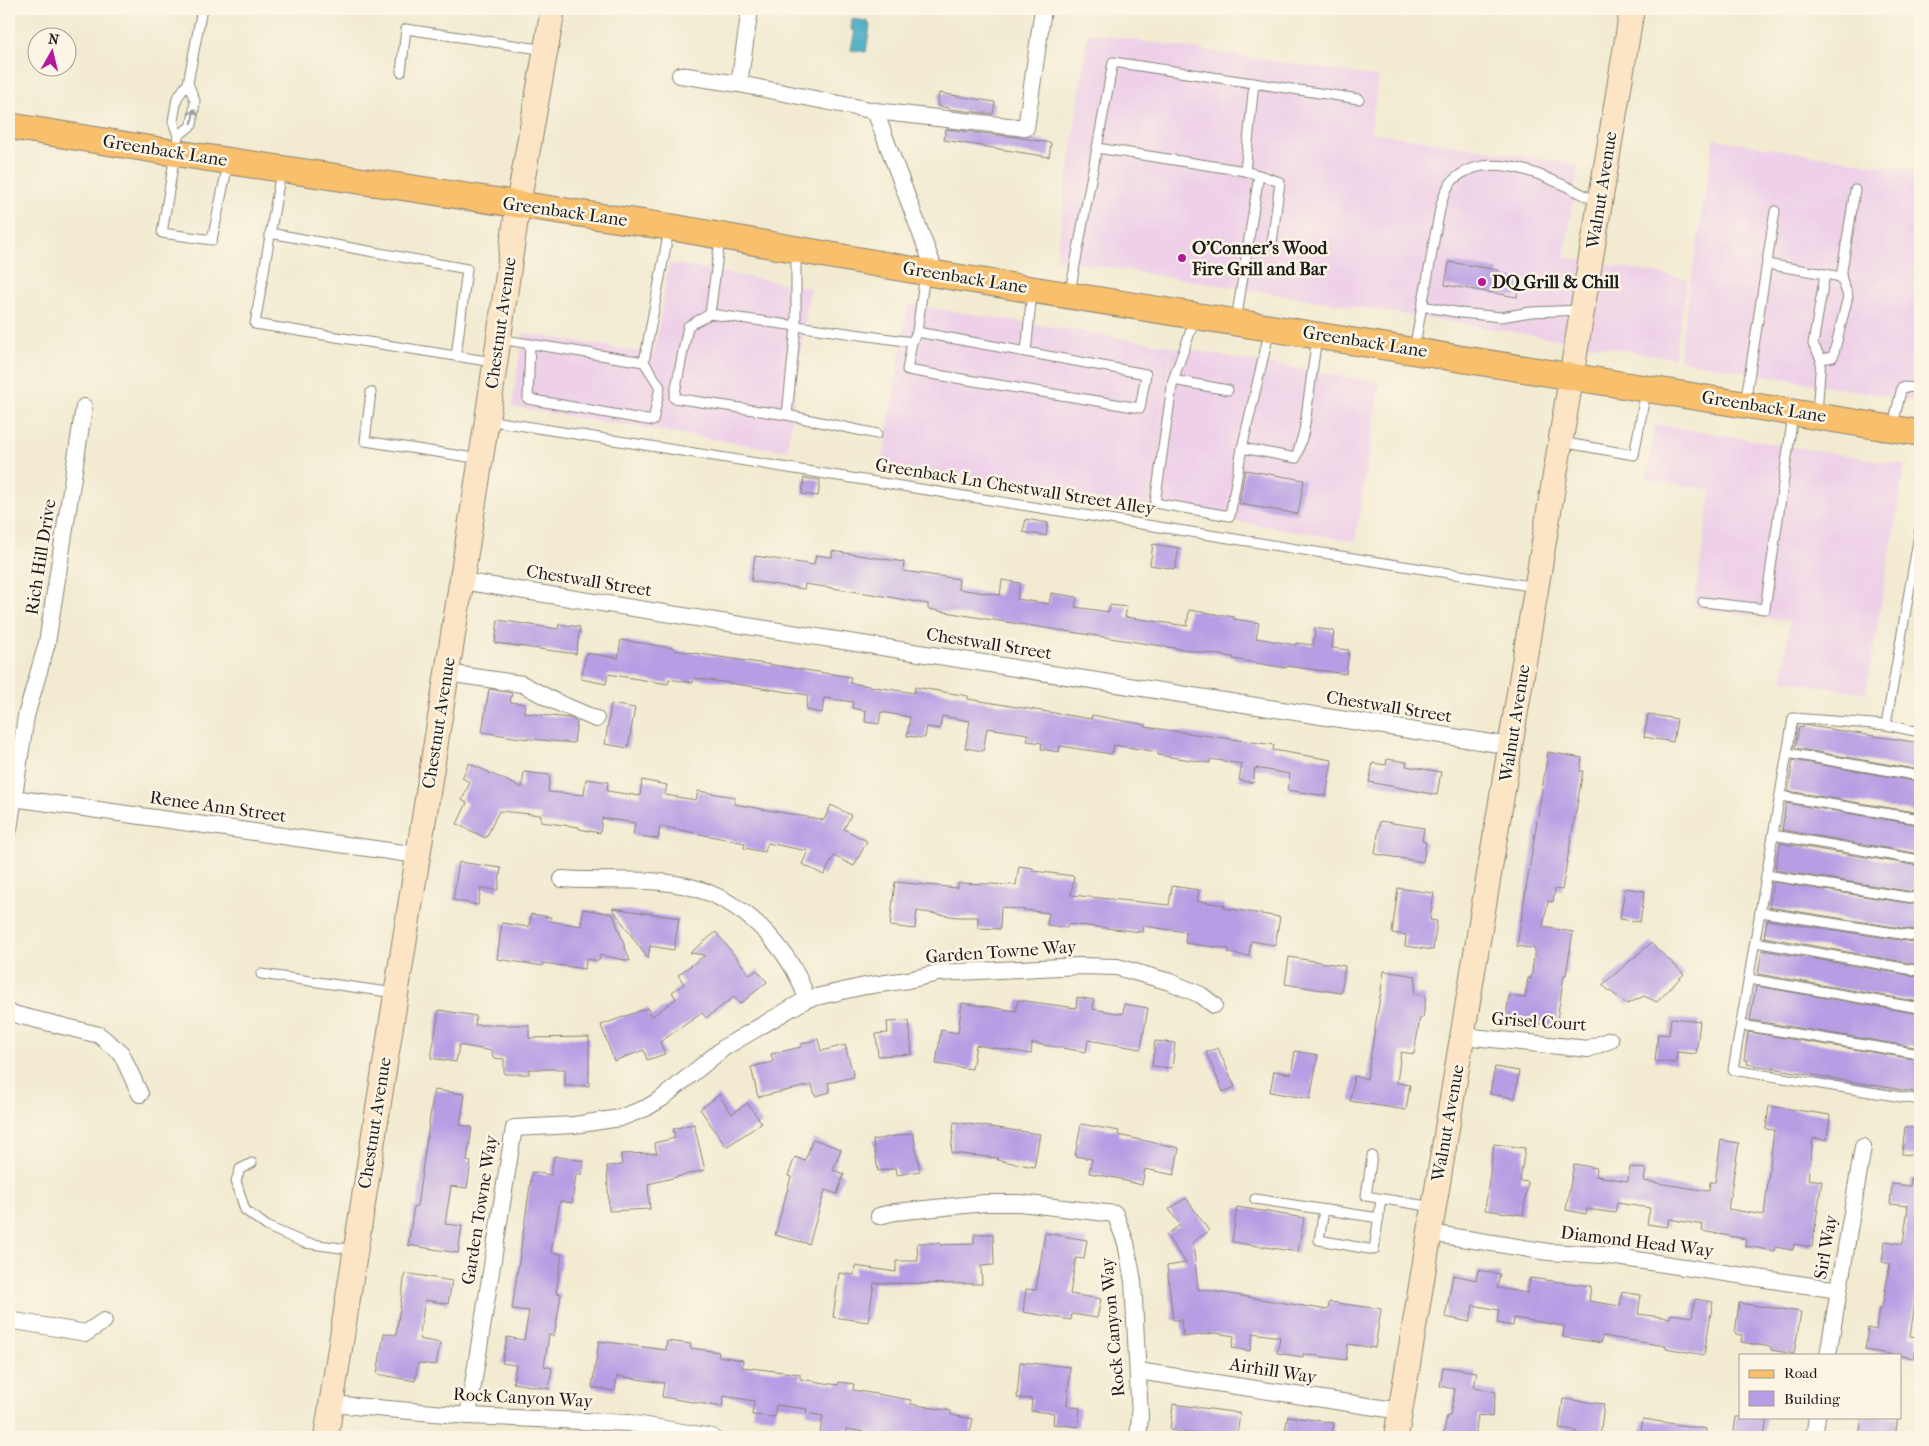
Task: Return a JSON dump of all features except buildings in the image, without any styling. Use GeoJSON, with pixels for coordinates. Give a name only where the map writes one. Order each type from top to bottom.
{"type":"FeatureCollection","features":[{"type":"Feature","properties":{"kind":"main road","name":"Greenback Lane"},"geometry":{"type":"LineString","coordinates":[[9,126],[176,145],[228,161],[670,227],[931,273],[1571,375],[1920,433]]}},
{"type":"Feature","properties":{"kind":"street","name":"Chestnut Avenue"},"geometry":{"type":"LineString","coordinates":[[326,1437],[481,459],[518,205],[553,9]]}},
{"type":"Feature","properties":{"kind":"street"},"geometry":{"type":"LineString","coordinates":[[739,84],[750,9]]}},
{"type":"Feature","properties":{"kind":"street"},"geometry":{"type":"LineString","coordinates":[[680,74],[876,111],[1026,128],[1043,9]]}},
{"type":"Feature","properties":{"kind":"street","name":"Walnut Avenue"},"geometry":{"type":"LineString","coordinates":[[1396,1437],[1538,587],[1632,9]]}},
{"type":"Feature","properties":{"kind":"street"},"geometry":{"type":"LineString","coordinates":[[876,111],[931,273]]}},
{"type":"Feature","properties":{"kind":"street","name":"Rich Hill Drive"},"geometry":{"type":"LineString","coordinates":[[9,829],[26,716],[47,643],[84,407]]}},
{"type":"Feature","properties":{"kind":"street","name":"Chestwall Street"},"geometry":{"type":"LineString","coordinates":[[461,581],[1511,746]]}},
{"type":"Feature","properties":{"kind":"street"},"geometry":{"type":"LineString","coordinates":[[447,673],[522,684],[554,701],[596,719]]}},
{"type":"Feature","properties":{"kind":"street","name":"Renee Ann Street"},"geometry":{"type":"LineString","coordinates":[[13,798],[418,855]]}},
{"type":"Feature","properties":{"kind":"street"},"geometry":{"type":"LineString","coordinates":[[562,880],[655,882],[687,886],[719,898],[748,916],[766,932],[782,951],[795,972],[807,999]]}},
{"type":"Feature","properties":{"kind":"street","name":"Garden Towne Way"},"geometry":{"type":"LineString","coordinates":[[468,1416],[514,1128],[599,1122],[620,1118],[646,1108],[662,1099],[681,1081],[725,1047],[807,999],[938,973],[1080,966],[1117,968],[1146,974],[1170,982],[1201,995],[1214,1005]]}},
{"type":"Feature","properties":{"kind":"street"},"geometry":{"type":"LineString","coordinates":[[9,1014],[99,1036],[121,1053],[140,1094]]}},
{"type":"Feature","properties":{"kind":"street","name":"Grisel Court"},"geometry":{"type":"LineString","coordinates":[[1463,1036],[1588,1049],[1610,1040]]}},
{"type":"Feature","properties":{"kind":"street","name":"Sirl Way"},"geometry":{"type":"LineString","coordinates":[[1828,1354],[1863,1147]]}},
{"type":"Feature","properties":{"kind":"street","name":"Rock Canyon Way"},"geometry":{"type":"LineString","coordinates":[[879,1216],[895,1212],[985,1203],[1020,1203],[1115,1214],[1126,1243],[1133,1282],[1140,1417],[1138,1437]]}},
{"type":"Feature","properties":{"kind":"street","name":"Diamond Head Way"},"geometry":{"type":"LineString","coordinates":[[1430,1232],[1548,1252],[1603,1255],[1839,1290]]}},
{"type":"Feature","properties":{"kind":"street"},"geometry":{"type":"LineString","coordinates":[[9,1320],[86,1333],[104,1321]]}},
{"type":"Feature","properties":{"kind":"street","name":"Airhill Way"},"geometry":{"type":"LineString","coordinates":[[1138,1370],[1401,1411]]}},
{"type":"Feature","properties":{"kind":"street","name":"Rock Canyon Way"},"geometry":{"type":"LineString","coordinates":[[331,1404],[468,1416],[628,1424],[712,1437]]}},
{"type":"Feature","properties":{"kind":"street"},"geometry":{"type":"LineString","coordinates":[[1814,1437],[1817,1418]]}},
{"type":"Feature","properties":{"kind":"lane"},"geometry":{"type":"LineString","coordinates":[[202,9],[188,83],[177,98],[174,113],[176,145],[162,233],[212,240],[228,161]]}},
{"type":"Feature","properties":{"kind":"lane"},"geometry":{"type":"LineString","coordinates":[[400,72],[406,29],[546,50]]}},
{"type":"Feature","properties":{"kind":"lane"},"geometry":{"type":"LineString","coordinates":[[1070,295],[1113,62],[1359,99]]}},
{"type":"Feature","properties":{"kind":"lane"},"geometry":{"type":"LineString","coordinates":[[176,145],[192,125],[195,102],[188,83]]}},
{"type":"Feature","properties":{"kind":"lane"},"geometry":{"type":"LineString","coordinates":[[1245,171],[1254,83]]}},
{"type":"Feature","properties":{"kind":"lane"},"geometry":{"type":"LineString","coordinates":[[1097,148],[1245,171],[1280,182],[1272,243]]}},
{"type":"Feature","properties":{"kind":"lane"},"geometry":{"type":"LineString","coordinates":[[1414,350],[1441,203],[1451,182],[1468,170],[1486,166],[1510,167],[1549,177],[1600,203]]}},
{"type":"Feature","properties":{"kind":"lane"},"geometry":{"type":"LineString","coordinates":[[282,168],[255,324],[496,362]]}},
{"type":"Feature","properties":{"kind":"lane"},"geometry":{"type":"LineString","coordinates":[[1236,322],[1258,176]]}},
{"type":"Feature","properties":{"kind":"lane"},"geometry":{"type":"LineString","coordinates":[[1821,359],[1833,356],[1848,296],[1840,277],[1855,190]]}},
{"type":"Feature","properties":{"kind":"lane"},"geometry":{"type":"LineString","coordinates":[[1745,404],[1776,211]]}},
{"type":"Feature","properties":{"kind":"lane"},"geometry":{"type":"LineString","coordinates":[[530,344],[528,399],[653,422],[660,387],[644,362],[670,227]]}},
{"type":"Feature","properties":{"kind":"lane"},"geometry":{"type":"LineString","coordinates":[[270,233],[466,269],[456,356]]}},
{"type":"Feature","properties":{"kind":"lane"},"geometry":{"type":"LineString","coordinates":[[710,314],[720,236]]}},
{"type":"Feature","properties":{"kind":"lane"},"geometry":{"type":"LineString","coordinates":[[787,415],[796,326],[796,249]]}},
{"type":"Feature","properties":{"kind":"lane"},"geometry":{"type":"LineString","coordinates":[[1767,264],[1840,277]]}},
{"type":"Feature","properties":{"kind":"lane"},"geometry":{"type":"LineString","coordinates":[[917,332],[1146,374],[1140,408],[907,370],[912,342],[917,332],[931,273]]}},
{"type":"Feature","properties":{"kind":"lane"},"geometry":{"type":"LineString","coordinates":[[1703,602],[1765,609],[1806,414],[1821,359],[1812,344],[1825,274]]}},
{"type":"Feature","properties":{"kind":"lane"},"geometry":{"type":"LineString","coordinates":[[1026,352],[1032,289]]}},
{"type":"Feature","properties":{"kind":"lane"},"geometry":{"type":"LineString","coordinates":[[1422,306],[1461,313],[1501,317],[1532,312],[1582,310]]}},
{"type":"Feature","properties":{"kind":"lane"},"geometry":{"type":"LineString","coordinates":[[877,434],[787,415],[674,398],[688,326],[710,314],[912,342]]}},
{"type":"Feature","properties":{"kind":"lane"},"geometry":{"type":"LineString","coordinates":[[1196,315],[1173,380],[1155,503],[1230,516],[1242,448],[1271,327]]}},
{"type":"Feature","properties":{"kind":"lane"},"geometry":{"type":"LineString","coordinates":[[1242,448],[1296,458],[1304,431],[1318,335]]}},
{"type":"Feature","properties":{"kind":"lane"},"geometry":{"type":"LineString","coordinates":[[499,339],[644,362]]}},
{"type":"Feature","properties":{"kind":"lane"},"geometry":{"type":"LineString","coordinates":[[1173,380],[1228,390]]}},
{"type":"Feature","properties":{"kind":"lane"},"geometry":{"type":"LineString","coordinates":[[1893,428],[1902,387],[1920,388]]}},
{"type":"Feature","properties":{"kind":"lane"},"geometry":{"type":"LineString","coordinates":[[1561,442],[1634,455],[1647,388]]}},
{"type":"Feature","properties":{"kind":"lane"},"geometry":{"type":"LineString","coordinates":[[371,392],[365,441],[481,459]]}},
{"type":"Feature","properties":{"kind":"lane","name":"Greenback Ln Chestwall Street Alley"},"geometry":{"type":"LineString","coordinates":[[487,420],[1538,587]]}},
{"type":"Feature","properties":{"kind":"lane"},"geometry":{"type":"LineString","coordinates":[[1886,725],[1920,529]]}},
{"type":"Feature","properties":{"kind":"lane"},"geometry":{"type":"LineString","coordinates":[[1920,732],[1886,725],[1793,718],[1733,1070],[1920,1100]]}},
{"type":"Feature","properties":{"kind":"lane"},"geometry":{"type":"LineString","coordinates":[[1787,753],[1920,776]]}},
{"type":"Feature","properties":{"kind":"lane"},"geometry":{"type":"LineString","coordinates":[[1780,796],[1920,819]]}},
{"type":"Feature","properties":{"kind":"lane"},"geometry":{"type":"LineString","coordinates":[[1773,835],[1920,860]]}},
{"type":"Feature","properties":{"kind":"lane"},"geometry":{"type":"LineString","coordinates":[[1766,875],[1920,899]]}},
{"type":"Feature","properties":{"kind":"lane"},"geometry":{"type":"LineString","coordinates":[[1760,912],[1920,937]]}},
{"type":"Feature","properties":{"kind":"lane"},"geometry":{"type":"LineString","coordinates":[[1755,942],[1920,971]]}},
{"type":"Feature","properties":{"kind":"lane"},"geometry":{"type":"LineString","coordinates":[[261,974],[396,993]]}},
{"type":"Feature","properties":{"kind":"lane"},"geometry":{"type":"LineString","coordinates":[[1749,979],[1920,1008]]}},
{"type":"Feature","properties":{"kind":"lane"},"geometry":{"type":"LineString","coordinates":[[1741,1025],[1920,1054]]}},
{"type":"Feature","properties":{"kind":"lane"},"geometry":{"type":"LineString","coordinates":[[1372,1156],[1366,1196],[1434,1207]]}},
{"type":"Feature","properties":{"kind":"lane"},"geometry":{"type":"LineString","coordinates":[[252,1163],[240,1169],[236,1181],[245,1210],[268,1226],[305,1244],[355,1250]]}},
{"type":"Feature","properties":{"kind":"lane"},"geometry":{"type":"LineString","coordinates":[[1255,1198],[1379,1218]]}},
{"type":"Feature","properties":{"kind":"lane"},"geometry":{"type":"LineString","coordinates":[[1324,1210],[1319,1240],[1374,1250],[1382,1199]]}},
{"type":"Feature","properties":{"kind":"shaded area"},"geometry":{"type":"Polygon","coordinates":[[[1088,33],[1379,77],[1370,132],[1579,165],[1564,257],[1688,279],[1674,358],[1056,259],[1088,33]]]}},
{"type":"Feature","properties":{"kind":"shaded area"},"geometry":{"type":"Polygon","coordinates":[[[1714,139],[1920,172],[1920,402],[1678,360],[1714,139]]]}},
{"type":"Feature","properties":{"kind":"shaded area"},"geometry":{"type":"Polygon","coordinates":[[[669,263],[810,288],[787,451],[512,407],[523,333],[654,354],[669,263]]]}},
{"type":"Feature","properties":{"kind":"shaded area"},"geometry":{"type":"Polygon","coordinates":[[[908,304],[1172,346],[1146,507],[882,465],[908,304]]]}},
{"type":"Feature","properties":{"kind":"shaded area"},"geometry":{"type":"Polygon","coordinates":[[[1173,347],[1380,383],[1355,541],[1147,507],[1173,347]]]}},
{"type":"Feature","properties":{"kind":"shaded area"},"geometry":{"type":"Polygon","coordinates":[[[1655,424],[1905,465],[1866,693],[1782,680],[1790,621],[1694,607],[1711,490],[1647,479],[1655,424]]]}},
{"type":"Feature","properties":{"kind":"water"},"geometry":{"type":"Polygon","coordinates":[[[852,19],[868,21],[870,25],[866,52],[851,50],[855,30],[851,30],[852,19]]]}},
{"type":"Feature","properties":{"kind":"place","name":"O'Conner's Wood Fire Grill and Bar"},"geometry":{"type":"Point","coordinates":[1182,258]}},
{"type":"Feature","properties":{"kind":"place","name":"DQ Grill & Chill"},"geometry":{"type":"Point","coordinates":[1482,282]}}]}
